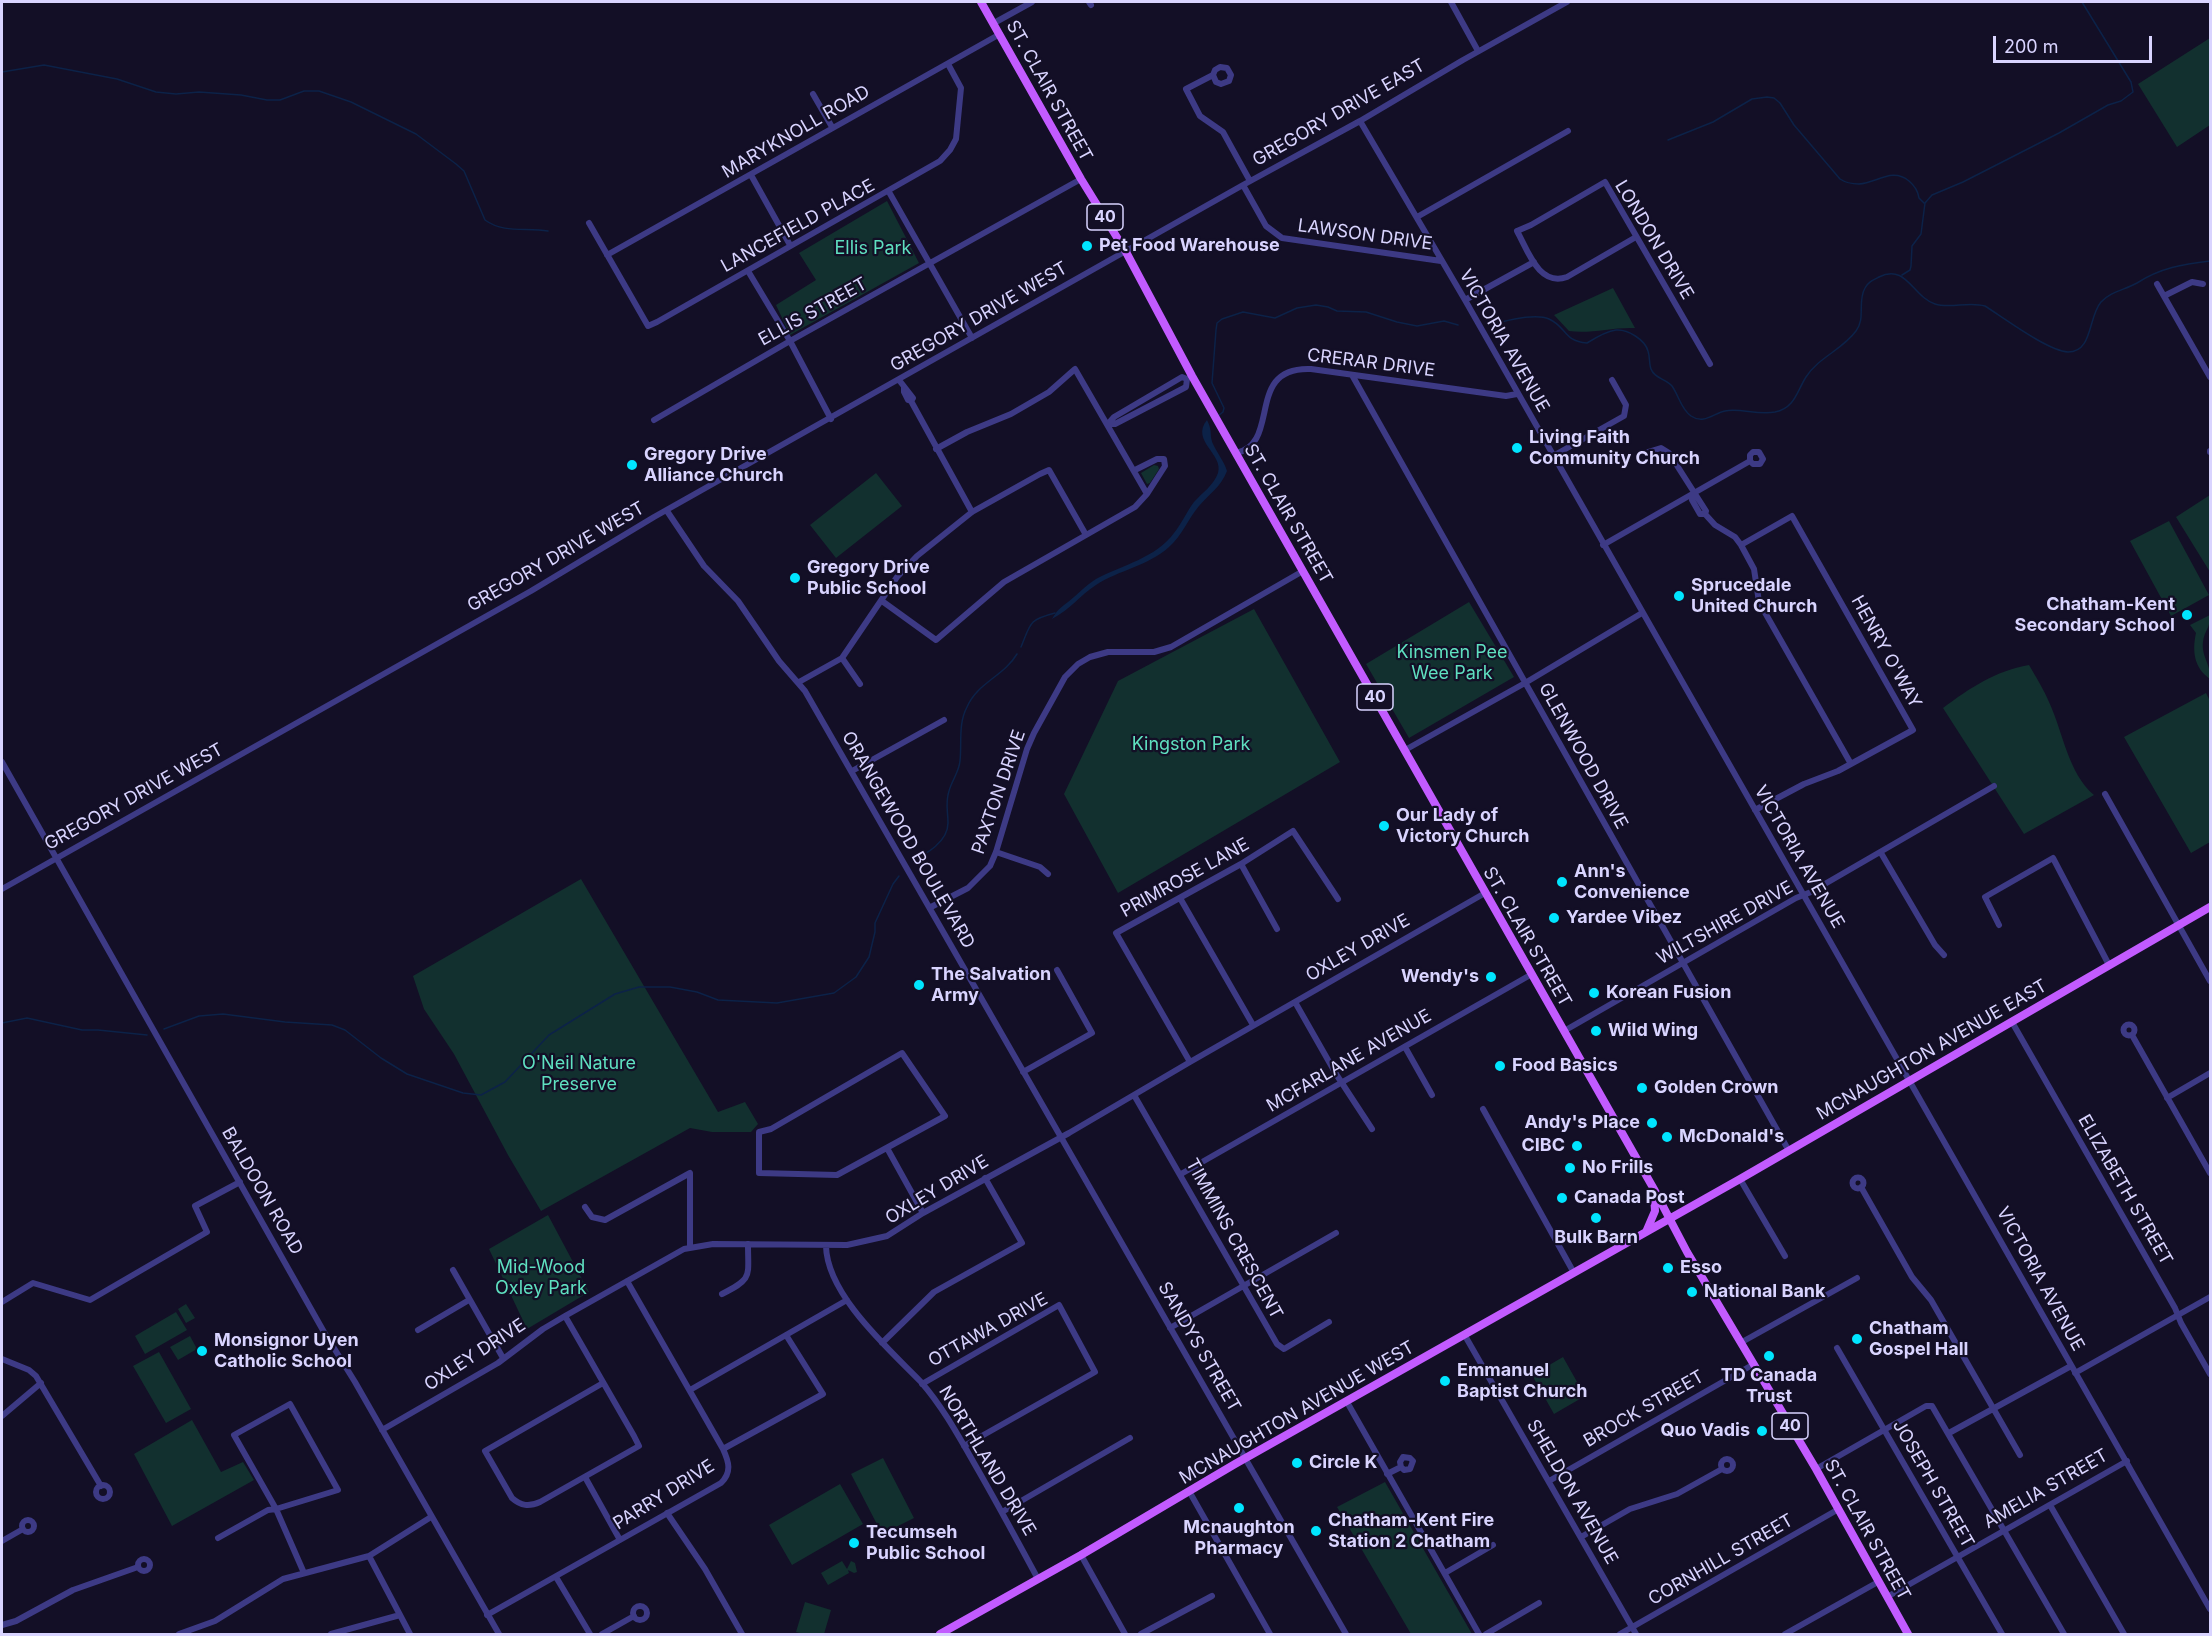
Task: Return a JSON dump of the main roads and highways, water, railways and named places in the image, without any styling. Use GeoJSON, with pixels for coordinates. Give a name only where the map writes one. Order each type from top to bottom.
{"type":"FeatureCollection","features":[{"type":"Feature","properties":{"kind":"main road","name":"ST. CLAIR STREET"},"geometry":{"type":"LineString","coordinates":[[981,2],[1125,252],[1190,377],[1216,416],[1669,1219],[1816,1469],[1908,1635]]}},
{"type":"Feature","properties":{"kind":"main road","name":"MCNAUGHTON AVENUE EAST"},"geometry":{"type":"LineString","coordinates":[[1669,1219],[2211,907]]}},
{"type":"Feature","properties":{"kind":"main road"},"geometry":{"type":"LineString","coordinates":[[1645,1233],[1656,1210],[1651,1185]]}},
{"type":"Feature","properties":{"kind":"main road","name":"MCNAUGHTON AVENUE WEST"},"geometry":{"type":"LineString","coordinates":[[940,1635],[1246,1458],[1669,1219]]}},
{"type":"Feature","properties":{"kind":"water"},"geometry":{"type":"Polygon","coordinates":[[[1207,420],[1213,444],[1227,471],[1218,486],[1199,506],[1178,538],[1152,559],[1096,585],[1052,619],[1059,609],[1096,579],[1148,555],[1167,542],[1194,502],[1211,485],[1218,473],[1219,466],[1202,434],[1207,420]]]}},
{"type":"Feature","properties":{"kind":"waterway"},"geometry":{"type":"LineString","coordinates":[[1902,275],[1910,270],[1912,246],[1921,234],[1925,203],[1932,195],[1963,182],[2059,133],[2108,105],[2121,101],[2133,92],[2131,82],[2082,2]]}},
{"type":"Feature","properties":{"kind":"waterway"},"geometry":{"type":"LineString","coordinates":[[2,72],[44,65],[117,79],[156,92],[241,95],[267,100],[280,100],[304,91],[319,91],[351,102],[416,134],[456,164],[464,171],[485,220],[508,229],[548,231]]}},
{"type":"Feature","properties":{"kind":"waterway"},"geometry":{"type":"LineString","coordinates":[[1668,140],[1713,122],[1752,99],[1774,98],[1840,179],[1859,184],[1897,175],[1913,185],[1924,203]]}},
{"type":"Feature","properties":{"kind":"waterway"},"geometry":{"type":"LineString","coordinates":[[1497,323],[1544,317],[1555,322],[1573,340],[1587,343],[1612,331],[1621,330],[1631,333],[1646,347],[1653,372],[1672,386],[1688,413],[1700,419],[1725,411],[1768,413],[1787,407],[1795,398],[1811,370],[1856,331],[1859,326],[1866,286],[1873,280],[1888,274],[1896,274],[1903,278],[1927,300],[1935,304],[1985,306],[2038,340],[2068,352],[2082,346],[2097,308],[2109,295],[2163,270],[2210,261]]}},
{"type":"Feature","properties":{"kind":"waterway"},"geometry":{"type":"LineString","coordinates":[[1218,416],[1224,408],[1212,383],[1217,323],[1222,319],[1243,312],[1275,318],[1297,308],[1316,305],[1337,311],[1366,312],[1417,326],[1444,321],[1458,325]]}},
{"type":"Feature","properties":{"kind":"waterway"},"geometry":{"type":"LineString","coordinates":[[1021,647],[1032,624],[1040,618],[1055,613]]}},
{"type":"Feature","properties":{"kind":"waterway"},"geometry":{"type":"LineString","coordinates":[[912,861],[940,842],[947,830],[948,795],[959,765],[961,727],[964,713],[971,699],[1012,662],[1017,654]]}},
{"type":"Feature","properties":{"kind":"waterway"},"geometry":{"type":"LineString","coordinates":[[164,1029],[199,1016],[223,1014],[332,1025],[345,1030],[381,1058],[407,1074],[463,1093],[481,1095],[505,1082],[549,1035],[615,994],[639,987],[670,987],[697,992],[718,1000],[777,1003],[834,993],[856,977],[869,957],[875,923],[899,876]]}},
{"type":"Feature","properties":{"kind":"waterway"},"geometry":{"type":"LineString","coordinates":[[2,1023],[27,1018],[82,1030],[147,1035]]}},
{"type":"Feature","properties":{"kind":"place","name":"Pet Food Warehouse"},"geometry":{"type":"Point","coordinates":[1087,246]}},
{"type":"Feature","properties":{"kind":"place","name":"Living Faith Community Church"},"geometry":{"type":"Point","coordinates":[1517,448]}},
{"type":"Feature","properties":{"kind":"place","name":"Gregory Drive Alliance Church"},"geometry":{"type":"Point","coordinates":[632,465]}},
{"type":"Feature","properties":{"kind":"place","name":"Gregory Drive Public School"},"geometry":{"type":"Point","coordinates":[795,578]}},
{"type":"Feature","properties":{"kind":"place","name":"Sprucedale United Church"},"geometry":{"type":"Point","coordinates":[1679,596]}},
{"type":"Feature","properties":{"kind":"place","name":"Chatham-Kent Secondary School"},"geometry":{"type":"Point","coordinates":[2187,615]}},
{"type":"Feature","properties":{"kind":"place","name":"Our Lady of Victory Church"},"geometry":{"type":"Point","coordinates":[1384,826]}},
{"type":"Feature","properties":{"kind":"place","name":"Ann's Convenience"},"geometry":{"type":"Point","coordinates":[1562,882]}},
{"type":"Feature","properties":{"kind":"place","name":"Yardee Vibez"},"geometry":{"type":"Point","coordinates":[1554,918]}},
{"type":"Feature","properties":{"kind":"place","name":"Wendy's"},"geometry":{"type":"Point","coordinates":[1491,977]}},
{"type":"Feature","properties":{"kind":"place","name":"The Salvation Army"},"geometry":{"type":"Point","coordinates":[919,985]}},
{"type":"Feature","properties":{"kind":"place","name":"Korean Fusion"},"geometry":{"type":"Point","coordinates":[1594,993]}},
{"type":"Feature","properties":{"kind":"place","name":"Wild Wing"},"geometry":{"type":"Point","coordinates":[1596,1031]}},
{"type":"Feature","properties":{"kind":"place","name":"Food Basics"},"geometry":{"type":"Point","coordinates":[1500,1066]}},
{"type":"Feature","properties":{"kind":"place","name":"Golden Crown"},"geometry":{"type":"Point","coordinates":[1642,1088]}},
{"type":"Feature","properties":{"kind":"place","name":"Andy's Place"},"geometry":{"type":"Point","coordinates":[1652,1123]}},
{"type":"Feature","properties":{"kind":"place","name":"McDonald's"},"geometry":{"type":"Point","coordinates":[1667,1137]}},
{"type":"Feature","properties":{"kind":"place","name":"CIBC"},"geometry":{"type":"Point","coordinates":[1577,1146]}},
{"type":"Feature","properties":{"kind":"place","name":"No Frills"},"geometry":{"type":"Point","coordinates":[1570,1168]}},
{"type":"Feature","properties":{"kind":"place","name":"Canada Post"},"geometry":{"type":"Point","coordinates":[1562,1198]}},
{"type":"Feature","properties":{"kind":"place","name":"Bulk Barn"},"geometry":{"type":"Point","coordinates":[1596,1218]}},
{"type":"Feature","properties":{"kind":"place","name":"Esso"},"geometry":{"type":"Point","coordinates":[1668,1268]}},
{"type":"Feature","properties":{"kind":"place","name":"National Bank"},"geometry":{"type":"Point","coordinates":[1692,1292]}},
{"type":"Feature","properties":{"kind":"place","name":"Chatham Gospel Hall"},"geometry":{"type":"Point","coordinates":[1857,1339]}},
{"type":"Feature","properties":{"kind":"place","name":"Monsignor Uyen Catholic School"},"geometry":{"type":"Point","coordinates":[202,1351]}},
{"type":"Feature","properties":{"kind":"place","name":"TD Canada Trust"},"geometry":{"type":"Point","coordinates":[1769,1356]}},
{"type":"Feature","properties":{"kind":"place","name":"Emmanuel Baptist Church"},"geometry":{"type":"Point","coordinates":[1445,1381]}},
{"type":"Feature","properties":{"kind":"place","name":"Quo Vadis"},"geometry":{"type":"Point","coordinates":[1762,1431]}},
{"type":"Feature","properties":{"kind":"place","name":"Circle K"},"geometry":{"type":"Point","coordinates":[1297,1463]}},
{"type":"Feature","properties":{"kind":"place","name":"Mcnaughton Pharmacy"},"geometry":{"type":"Point","coordinates":[1239,1508]}},
{"type":"Feature","properties":{"kind":"place","name":"Chatham-Kent Fire Station 2 Chatham"},"geometry":{"type":"Point","coordinates":[1316,1531]}},
{"type":"Feature","properties":{"kind":"place","name":"Tecumseh Public School"},"geometry":{"type":"Point","coordinates":[854,1543]}},
{"type":"Feature","properties":{"kind":"park label","name":"Ellis Park"},"geometry":{"type":"Point","coordinates":[873,249]}},
{"type":"Feature","properties":{"kind":"park label","name":"Kinsmen Pee Wee Park"},"geometry":{"type":"Point","coordinates":[1452,663]}},
{"type":"Feature","properties":{"kind":"park label","name":"Kingston Park"},"geometry":{"type":"Point","coordinates":[1191,745]}},
{"type":"Feature","properties":{"kind":"park label","name":"O'Neil Nature Preserve"},"geometry":{"type":"Point","coordinates":[579,1074]}},
{"type":"Feature","properties":{"kind":"park label","name":"Mid-Wood Oxley Park"},"geometry":{"type":"Point","coordinates":[541,1278]}}]}
